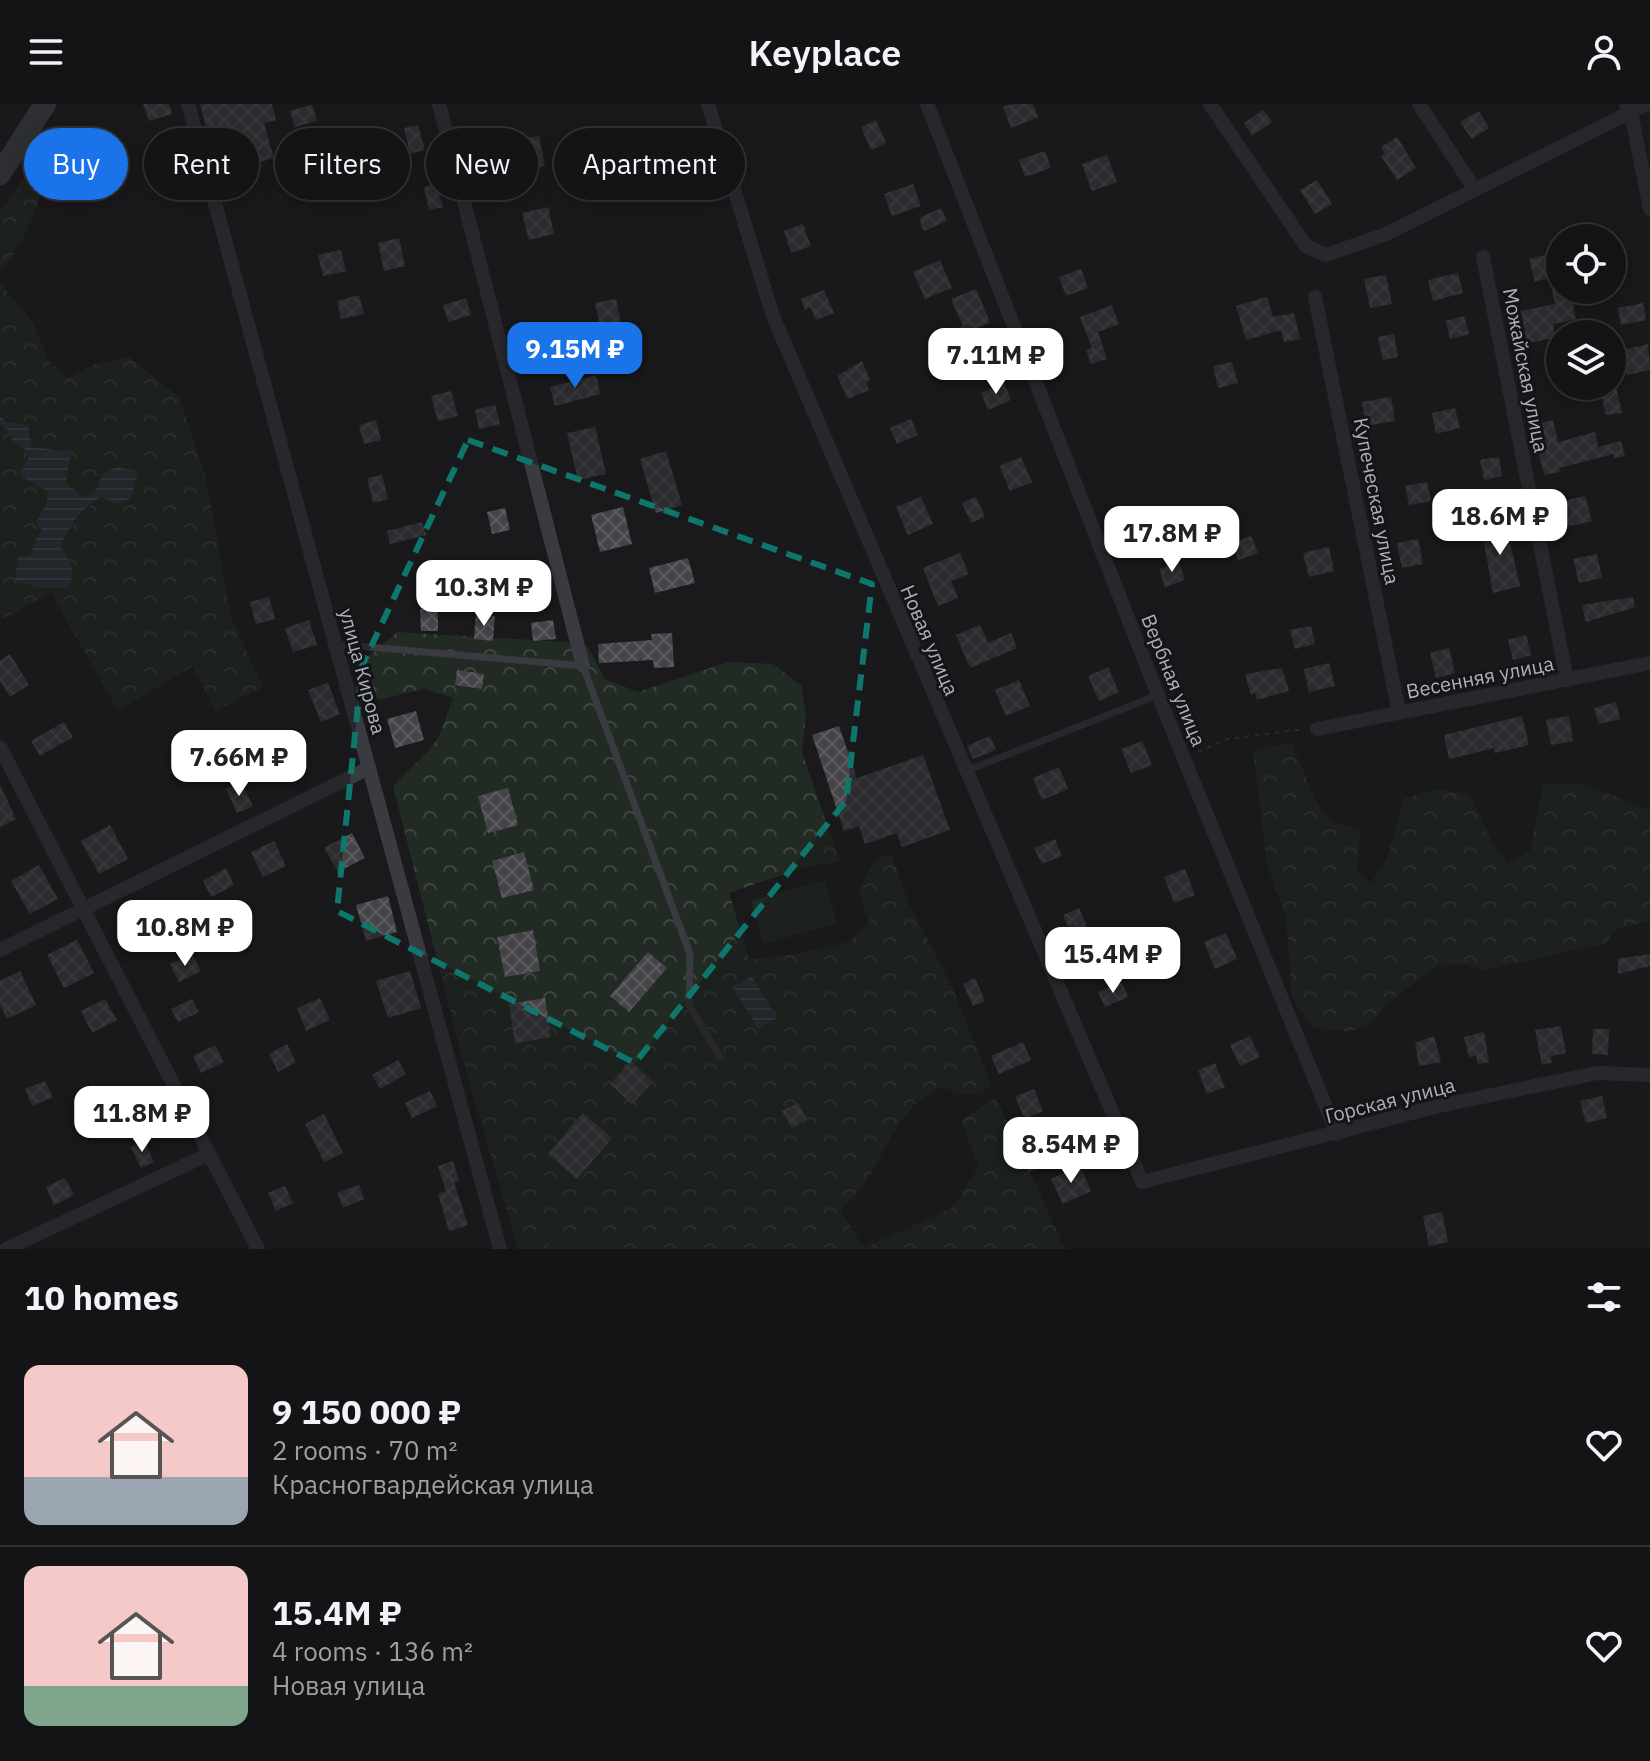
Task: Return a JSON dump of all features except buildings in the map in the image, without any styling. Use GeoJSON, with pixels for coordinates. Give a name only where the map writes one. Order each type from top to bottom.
{"type":"FeatureCollection","features":[{"type":"Feature","properties":{"kind":"main road"},"geometry":{"type":"LineString","coordinates":[[0,174],[45,104]]}},
{"type":"Feature","properties":{"kind":"street","name":"улица Кирова"},"geometry":{"type":"LineString","coordinates":[[188,104],[500,1249]]}},
{"type":"Feature","properties":{"kind":"street"},"geometry":{"type":"LineString","coordinates":[[439,104],[583,666]]}},
{"type":"Feature","properties":{"kind":"street","name":"Новая улица"},"geometry":{"type":"LineString","coordinates":[[708,104],[773,316],[964,771],[1142,1182]]}},
{"type":"Feature","properties":{"kind":"street","name":"Вербная улица"},"geometry":{"type":"LineString","coordinates":[[927,104],[1158,695],[1337,1134]]}},
{"type":"Feature","properties":{"kind":"street"},"geometry":{"type":"LineString","coordinates":[[1210,104],[1306,246],[1326,255],[1386,234],[1628,108],[1647,104]]}},
{"type":"Feature","properties":{"kind":"street"},"geometry":{"type":"LineString","coordinates":[[1419,104],[1475,190]]}},
{"type":"Feature","properties":{"kind":"street"},"geometry":{"type":"LineString","coordinates":[[1628,108],[1650,209]]}},
{"type":"Feature","properties":{"kind":"street","name":"Можайская улица"},"geometry":{"type":"LineString","coordinates":[[1483,257],[1567,680]]}},
{"type":"Feature","properties":{"kind":"street","name":"Купеческая улица"},"geometry":{"type":"LineString","coordinates":[[1315,297],[1399,713]]}},
{"type":"Feature","properties":{"kind":"street","name":"Весенняя улица"},"geometry":{"type":"LineString","coordinates":[[1317,729],[1650,663]]}},
{"type":"Feature","properties":{"kind":"street"},"geometry":{"type":"LineString","coordinates":[[0,747],[258,1249]]}},
{"type":"Feature","properties":{"kind":"street"},"geometry":{"type":"LineString","coordinates":[[0,950],[369,768]]}},
{"type":"Feature","properties":{"kind":"street","name":"Горская улица"},"geometry":{"type":"LineString","coordinates":[[1142,1182],[1439,1106],[1597,1073],[1650,1075]]}},
{"type":"Feature","properties":{"kind":"street"},"geometry":{"type":"LineString","coordinates":[[6,1249],[209,1154]]}},
{"type":"Feature","properties":{"kind":"lane"},"geometry":{"type":"LineString","coordinates":[[335,644],[583,666],[690,954],[689,1005],[720,1057]]}},
{"type":"Feature","properties":{"kind":"lane"},"geometry":{"type":"LineString","coordinates":[[964,771],[1158,695]]}},
{"type":"Feature","properties":{"kind":"path"},"geometry":{"type":"LineString","coordinates":[[1185,760],[1227,739],[1291,729],[1317,729]]}},
{"type":"Feature","properties":{"kind":"highlighted area"},"geometry":{"type":"Polygon","coordinates":[[[468,440],[872,584],[846,801],[635,1063],[337,911],[362,666],[468,440]]]}},
{"type":"Feature","properties":{"kind":"green space"},"geometry":{"type":"Polygon","coordinates":[[[24,178],[24,200],[39,200],[24,235],[0,273],[0,212],[24,178]]]}},
{"type":"Feature","properties":{"kind":"green space"},"geometry":{"type":"Polygon","coordinates":[[[0,283],[33,323],[48,360],[68,378],[95,364],[129,357],[180,398],[206,478],[231,617],[263,687],[215,711],[193,666],[118,711],[51,593],[0,620],[0,424],[13,435],[12,442],[27,451],[28,459],[19,475],[47,491],[47,500],[36,523],[44,531],[37,536],[30,556],[18,558],[15,580],[68,588],[71,566],[59,546],[74,522],[89,507],[133,484],[138,472],[83,497],[66,483],[58,449],[43,451],[32,447],[31,433],[0,416],[0,283]]]}},
{"type":"Feature","properties":{"kind":"green space"},"geometry":{"type":"Polygon","coordinates":[[[397,632],[566,642],[588,647],[605,679],[638,692],[728,662],[773,664],[801,685],[806,714],[802,752],[840,862],[808,866],[729,893],[749,959],[797,954],[850,942],[869,921],[858,891],[875,860],[891,854],[909,904],[951,984],[991,1085],[969,1095],[945,1087],[920,1100],[894,1132],[870,1176],[841,1211],[864,1248],[952,1208],[979,1167],[961,1121],[996,1097],[1065,1249],[518,1249],[461,1053],[393,787],[433,744],[453,698],[424,689],[378,700],[362,662],[397,632]]]}},
{"type":"Feature","properties":{"kind":"green space"},"geometry":{"type":"Polygon","coordinates":[[[1291,743],[1325,815],[1332,822],[1360,830],[1357,872],[1371,883],[1387,858],[1404,799],[1435,789],[1470,795],[1494,846],[1508,863],[1530,851],[1543,785],[1582,783],[1650,810],[1650,921],[1617,929],[1606,943],[1485,970],[1462,964],[1438,965],[1391,1000],[1368,1025],[1349,1032],[1312,1027],[1292,998],[1286,917],[1267,864],[1253,750],[1291,743]]]}},
{"type":"Feature","properties":{"kind":"green space"},"geometry":{"type":"Polygon","coordinates":[[[825,880],[837,923],[763,944],[751,901],[825,880]]]}},
{"type":"Feature","properties":{"kind":"green space"},"geometry":{"type":"Polygon","coordinates":[[[595,1230],[599,1249],[550,1249],[548,1241],[595,1230]]]}},
{"type":"Feature","properties":{"kind":"shaded area"},"geometry":{"type":"Polygon","coordinates":[[[0,416],[7,422],[28,425],[32,447],[71,452],[66,483],[83,497],[95,492],[103,473],[117,467],[138,472],[131,498],[117,505],[102,497],[94,501],[68,531],[60,546],[71,566],[68,588],[39,588],[15,580],[18,557],[30,556],[37,536],[43,531],[36,523],[47,501],[47,491],[19,475],[28,459],[27,451],[12,442],[13,435],[0,424],[0,416]]]}},
{"type":"Feature","properties":{"kind":"shaded area"},"geometry":{"type":"Polygon","coordinates":[[[752,976],[777,1018],[758,1029],[733,987],[752,976]]]}}]}
